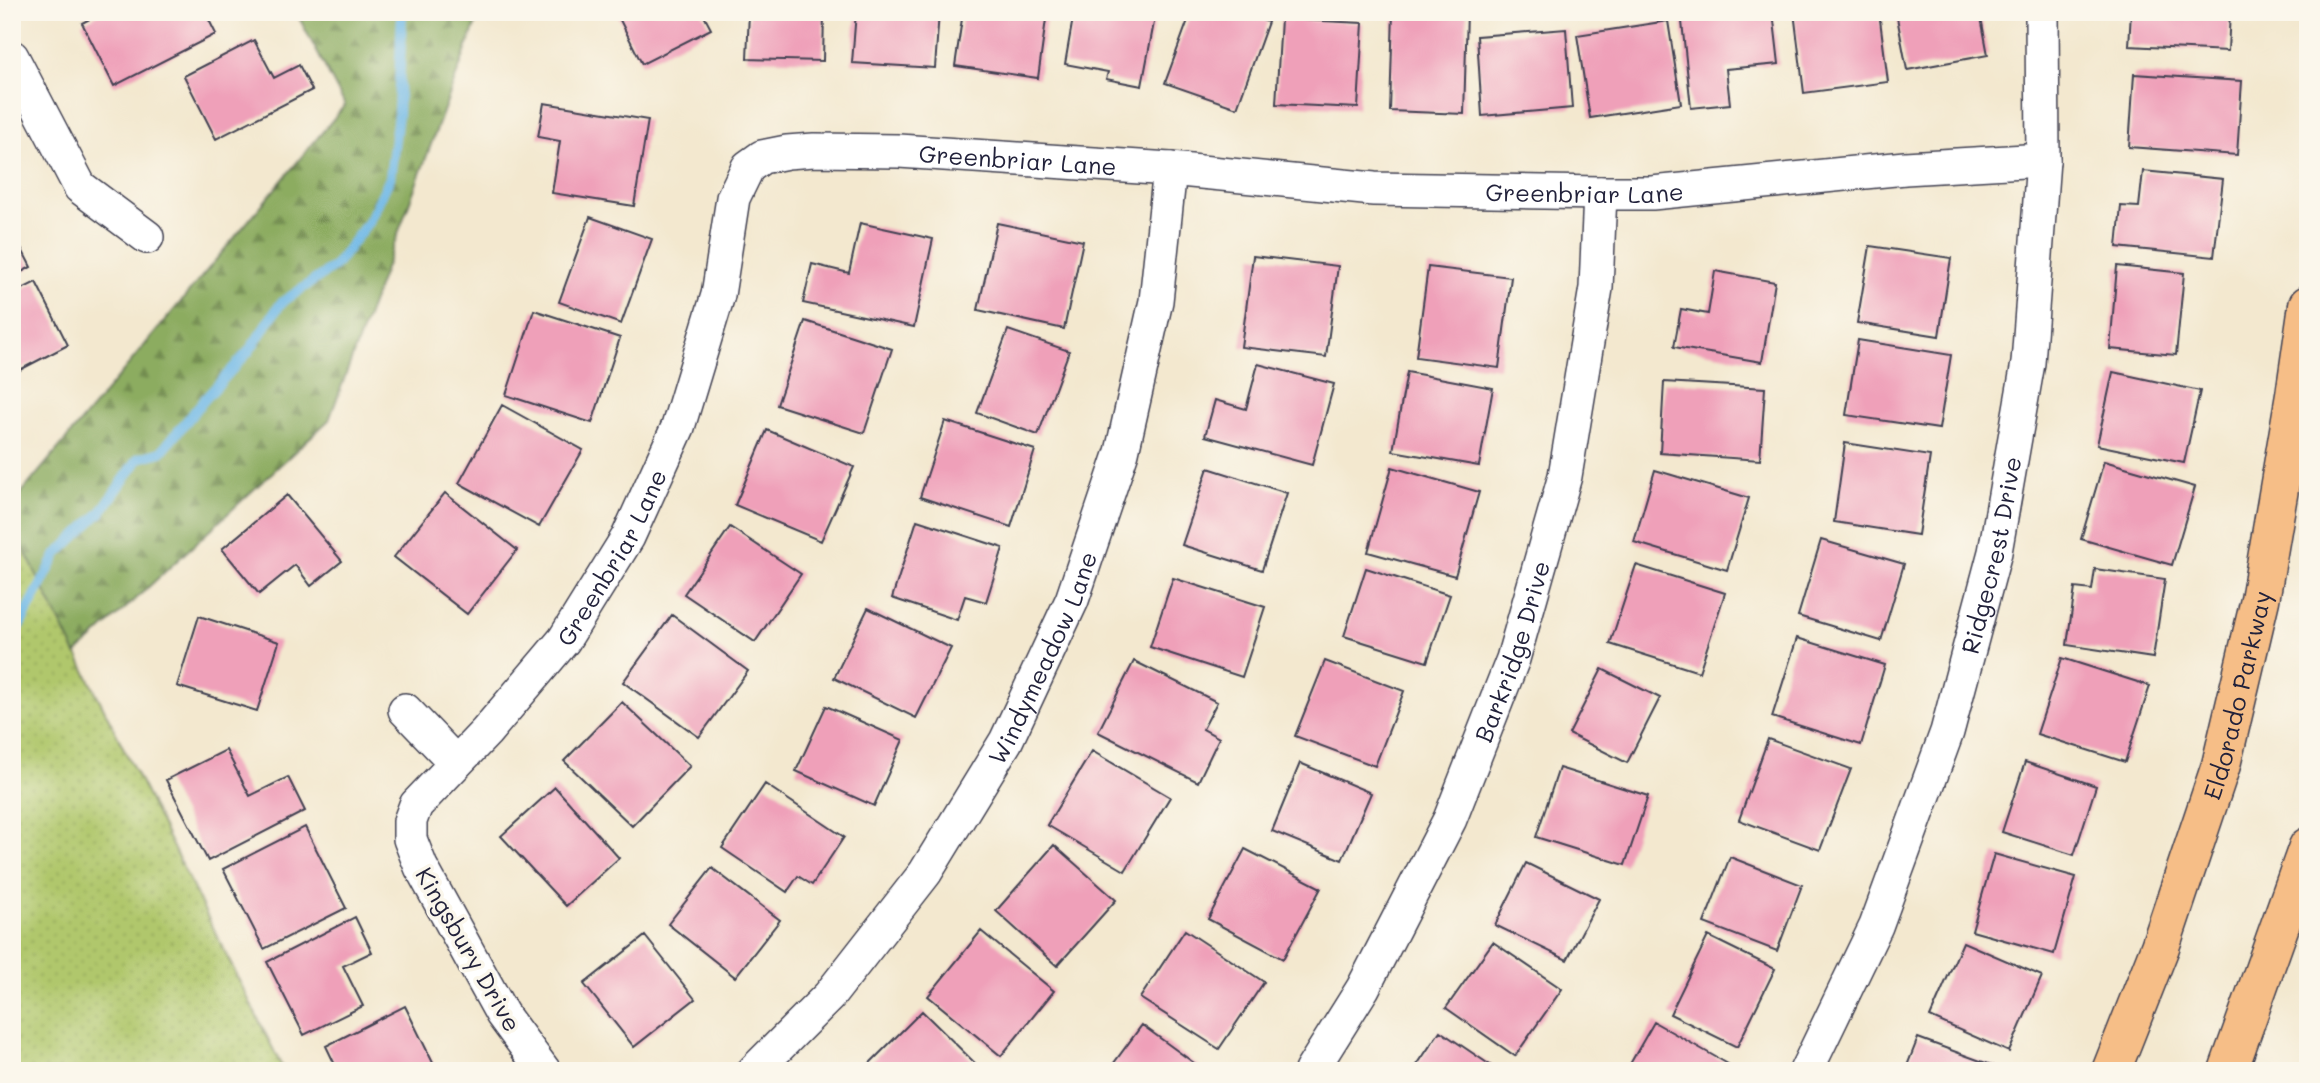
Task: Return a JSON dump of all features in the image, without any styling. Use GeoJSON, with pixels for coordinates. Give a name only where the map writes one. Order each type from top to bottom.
{"type":"FeatureCollection","features":[{"type":"Feature","properties":{"kind":"main road","name":"Eldorado Parkway"},"geometry":{"type":"LineString","coordinates":[[2111,1071],[2160,947],[2221,765],[2260,600],[2308,305]]}},
{"type":"Feature","properties":{"kind":"main road"},"geometry":{"type":"LineString","coordinates":[[2228,1071],[2308,847]]}},
{"type":"Feature","properties":{"kind":"street","name":"Ridgecrest Drive"},"geometry":{"type":"LineString","coordinates":[[1806,1071],[1875,926],[1947,732],[1995,552],[2028,363],[2043,160],[2042,12]]}},
{"type":"Feature","properties":{"kind":"street"},"geometry":{"type":"LineString","coordinates":[[12,57],[80,187],[147,237]]}},
{"type":"Feature","properties":{"kind":"street","name":"Greenbriar Lane"},"geometry":{"type":"LineString","coordinates":[[410,821],[416,805],[486,732],[564,640],[628,537],[678,427],[718,295],[733,198],[748,167],[762,157],[787,152],[874,150],[1170,169],[1374,189],[1600,193],[1652,193],[1905,168],[2043,160]]}},
{"type":"Feature","properties":{"kind":"street","name":"Windymeadow Lane"},"geometry":{"type":"LineString","coordinates":[[754,1071],[829,996],[925,873],[1006,741],[1072,600],[1122,452],[1156,300],[1170,169]]}},
{"type":"Feature","properties":{"kind":"street","name":"Barkridge Drive"},"geometry":{"type":"LineString","coordinates":[[1311,1071],[1363,988],[1450,819],[1513,659],[1565,476],[1597,288],[1600,193]]}},
{"type":"Feature","properties":{"kind":"street"},"geometry":{"type":"LineString","coordinates":[[405,709],[456,764]]}},
{"type":"Feature","properties":{"kind":"street","name":"Kingsbury Drive"},"geometry":{"type":"LineString","coordinates":[[410,821],[410,839],[421,867],[502,1014],[544,1071]]}},
{"type":"Feature","properties":{"kind":"green space"},"geometry":{"type":"Polygon","coordinates":[[[296,12],[480,12],[329,420],[76,654],[12,525],[12,504],[345,105],[296,12]]]}},
{"type":"Feature","properties":{"kind":"green space"},"geometry":{"type":"Polygon","coordinates":[[[12,526],[42,584],[284,1071],[12,1071],[12,526]]]}},
{"type":"Feature","properties":{"kind":"building"},"geometry":{"type":"Polygon","coordinates":[[[103,12],[205,12],[216,34],[114,86],[82,23],[103,12]]]}},
{"type":"Feature","properties":{"kind":"building"},"geometry":{"type":"Polygon","coordinates":[[[616,12],[702,12],[711,29],[642,64],[616,12]]]}},
{"type":"Feature","properties":{"kind":"building"},"geometry":{"type":"Polygon","coordinates":[[[749,12],[824,12],[823,61],[747,59],[749,12]]]}},
{"type":"Feature","properties":{"kind":"building"},"geometry":{"type":"Polygon","coordinates":[[[856,12],[939,12],[935,68],[852,63],[856,12]]]}},
{"type":"Feature","properties":{"kind":"building"},"geometry":{"type":"Polygon","coordinates":[[[963,12],[1047,12],[1038,78],[955,66],[963,12]]]}},
{"type":"Feature","properties":{"kind":"building"},"geometry":{"type":"Polygon","coordinates":[[[1074,12],[1156,12],[1142,86],[1106,79],[1108,72],[1065,64],[1074,12]]]}},
{"type":"Feature","properties":{"kind":"building"},"geometry":{"type":"Polygon","coordinates":[[[1191,12],[1239,12],[1268,22],[1237,108],[1165,83],[1191,12]]]}},
{"type":"Feature","properties":{"kind":"building"},"geometry":{"type":"Polygon","coordinates":[[[1393,12],[1467,12],[1464,114],[1390,111],[1393,12]]]}},
{"type":"Feature","properties":{"kind":"building"},"geometry":{"type":"Polygon","coordinates":[[[1681,12],[1773,12],[1779,64],[1726,69],[1730,104],[1691,108],[1681,12]]]}},
{"type":"Feature","properties":{"kind":"building"},"geometry":{"type":"Polygon","coordinates":[[[1794,12],[1879,12],[1888,82],[1804,93],[1794,12]]]}},
{"type":"Feature","properties":{"kind":"building"},"geometry":{"type":"Polygon","coordinates":[[[1896,12],[1980,12],[1988,55],[1907,70],[1896,12]]]}},
{"type":"Feature","properties":{"kind":"building"},"geometry":{"type":"Polygon","coordinates":[[[2131,12],[2230,12],[2228,51],[2129,46],[2131,12]]]}},
{"type":"Feature","properties":{"kind":"building"},"geometry":{"type":"Polygon","coordinates":[[[1281,19],[1363,23],[1358,108],[1276,104],[1281,19]]]}},
{"type":"Feature","properties":{"kind":"building"},"geometry":{"type":"Polygon","coordinates":[[[1668,21],[1681,104],[1590,118],[1577,35],[1668,21]]]}},
{"type":"Feature","properties":{"kind":"building"},"geometry":{"type":"Polygon","coordinates":[[[1566,29],[1572,108],[1482,116],[1477,36],[1566,29]]]}},
{"type":"Feature","properties":{"kind":"building"},"geometry":{"type":"Polygon","coordinates":[[[254,40],[274,78],[299,65],[312,90],[216,139],[184,76],[254,40]]]}},
{"type":"Feature","properties":{"kind":"building"},"geometry":{"type":"Polygon","coordinates":[[[2134,74],[2242,81],[2237,155],[2129,147],[2134,74]]]}},
{"type":"Feature","properties":{"kind":"building"},"geometry":{"type":"Polygon","coordinates":[[[544,103],[648,120],[634,206],[552,193],[560,141],[538,137],[544,103]]]}},
{"type":"Feature","properties":{"kind":"building"},"geometry":{"type":"Polygon","coordinates":[[[2143,171],[2223,179],[2214,257],[2117,247],[2121,206],[2139,207],[2143,171]]]}},
{"type":"Feature","properties":{"kind":"building"},"geometry":{"type":"Polygon","coordinates":[[[590,217],[652,239],[621,324],[559,302],[590,217]]]}},
{"type":"Feature","properties":{"kind":"building"},"geometry":{"type":"Polygon","coordinates":[[[860,223],[933,239],[914,327],[803,303],[812,264],[849,273],[860,223]]]}},
{"type":"Feature","properties":{"kind":"building"},"geometry":{"type":"Polygon","coordinates":[[[997,223],[1083,241],[1064,329],[978,310],[997,223]]]}},
{"type":"Feature","properties":{"kind":"building"},"geometry":{"type":"Polygon","coordinates":[[[12,230],[31,267],[12,277],[12,230]]]}},
{"type":"Feature","properties":{"kind":"building"},"geometry":{"type":"Polygon","coordinates":[[[1870,246],[1951,258],[1939,336],[1857,323],[1870,246]]]}},
{"type":"Feature","properties":{"kind":"building"},"geometry":{"type":"Polygon","coordinates":[[[1253,256],[1338,266],[1326,357],[1241,347],[1253,256]]]}},
{"type":"Feature","properties":{"kind":"building"},"geometry":{"type":"Polygon","coordinates":[[[2117,266],[2184,273],[2176,355],[2110,349],[2117,266]]]}},
{"type":"Feature","properties":{"kind":"building"},"geometry":{"type":"Polygon","coordinates":[[[1428,267],[1511,277],[1499,368],[1416,357],[1428,267]]]}},
{"type":"Feature","properties":{"kind":"building"},"geometry":{"type":"Polygon","coordinates":[[[1715,271],[1775,282],[1762,362],[1674,347],[1681,309],[1708,314],[1715,271]]]}},
{"type":"Feature","properties":{"kind":"building"},"geometry":{"type":"Polygon","coordinates":[[[36,282],[68,345],[12,374],[12,294],[36,282]]]}},
{"type":"Feature","properties":{"kind":"building"},"geometry":{"type":"Polygon","coordinates":[[[534,310],[620,338],[592,423],[506,395],[534,310]]]}},
{"type":"Feature","properties":{"kind":"building"},"geometry":{"type":"Polygon","coordinates":[[[805,321],[892,349],[864,433],[777,405],[805,321]]]}},
{"type":"Feature","properties":{"kind":"building"},"geometry":{"type":"Polygon","coordinates":[[[1008,330],[1069,351],[1038,435],[977,413],[1008,330]]]}},
{"type":"Feature","properties":{"kind":"building"},"geometry":{"type":"Polygon","coordinates":[[[1858,340],[1951,355],[1939,429],[1846,415],[1858,340]]]}},
{"type":"Feature","properties":{"kind":"building"},"geometry":{"type":"Polygon","coordinates":[[[1258,364],[1334,384],[1312,465],[1205,436],[1215,400],[1246,409],[1258,364]]]}},
{"type":"Feature","properties":{"kind":"building"},"geometry":{"type":"Polygon","coordinates":[[[1407,372],[1493,388],[1479,466],[1393,451],[1407,372]]]}},
{"type":"Feature","properties":{"kind":"building"},"geometry":{"type":"Polygon","coordinates":[[[2113,372],[2200,391],[2184,463],[2097,445],[2113,372]]]}},
{"type":"Feature","properties":{"kind":"building"},"geometry":{"type":"Polygon","coordinates":[[[1664,382],[1765,388],[1760,460],[1660,453],[1664,382]]]}},
{"type":"Feature","properties":{"kind":"building"},"geometry":{"type":"Polygon","coordinates":[[[502,405],[583,450],[539,527],[459,483],[502,405]]]}},
{"type":"Feature","properties":{"kind":"building"},"geometry":{"type":"Polygon","coordinates":[[[945,421],[1035,450],[1011,527],[920,497],[945,421]]]}},
{"type":"Feature","properties":{"kind":"building"},"geometry":{"type":"Polygon","coordinates":[[[767,430],[854,467],[821,541],[735,505],[767,430]]]}},
{"type":"Feature","properties":{"kind":"building"},"geometry":{"type":"Polygon","coordinates":[[[1845,443],[1930,456],[1918,535],[1834,522],[1845,443]]]}},
{"type":"Feature","properties":{"kind":"building"},"geometry":{"type":"Polygon","coordinates":[[[2104,461],[2195,487],[2172,565],[2081,539],[2104,461]]]}},
{"type":"Feature","properties":{"kind":"building"},"geometry":{"type":"Polygon","coordinates":[[[1392,467],[1479,492],[1455,576],[1368,552],[1392,467]]]}},
{"type":"Feature","properties":{"kind":"building"},"geometry":{"type":"Polygon","coordinates":[[[1208,468],[1287,493],[1262,570],[1182,545],[1208,468]]]}},
{"type":"Feature","properties":{"kind":"building"},"geometry":{"type":"Polygon","coordinates":[[[1655,470],[1749,498],[1727,570],[1634,542],[1655,470]]]}},
{"type":"Feature","properties":{"kind":"building"},"geometry":{"type":"Polygon","coordinates":[[[445,493],[517,550],[467,614],[394,557],[445,493]]]}},
{"type":"Feature","properties":{"kind":"building"},"geometry":{"type":"Polygon","coordinates":[[[287,495],[342,561],[311,586],[295,565],[259,594],[222,549],[287,495]]]}},
{"type":"Feature","properties":{"kind":"building"},"geometry":{"type":"Polygon","coordinates":[[[917,520],[1003,548],[986,602],[965,596],[957,620],[892,598],[917,520]]]}},
{"type":"Feature","properties":{"kind":"building"},"geometry":{"type":"Polygon","coordinates":[[[730,527],[801,574],[755,642],[684,594],[730,527]]]}},
{"type":"Feature","properties":{"kind":"building"},"geometry":{"type":"Polygon","coordinates":[[[1821,540],[1904,564],[1881,641],[1798,616],[1821,540]]]}},
{"type":"Feature","properties":{"kind":"building"},"geometry":{"type":"Polygon","coordinates":[[[1636,565],[1725,593],[1699,672],[1610,644],[1636,565]]]}},
{"type":"Feature","properties":{"kind":"building"},"geometry":{"type":"Polygon","coordinates":[[[1366,568],[1450,595],[1427,662],[1344,636],[1366,568]]]}},
{"type":"Feature","properties":{"kind":"building"},"geometry":{"type":"Polygon","coordinates":[[[2095,569],[2165,579],[2153,658],[2067,645],[2075,588],[2092,590],[2095,569]]]}},
{"type":"Feature","properties":{"kind":"building"},"geometry":{"type":"Polygon","coordinates":[[[1173,578],[1265,607],[1242,677],[1150,647],[1173,578]]]}},
{"type":"Feature","properties":{"kind":"building"},"geometry":{"type":"Polygon","coordinates":[[[868,608],[951,648],[916,718],[834,678],[868,608]]]}},
{"type":"Feature","properties":{"kind":"building"},"geometry":{"type":"Polygon","coordinates":[[[672,615],[748,671],[699,737],[623,682],[672,615]]]}},
{"type":"Feature","properties":{"kind":"building"},"geometry":{"type":"Polygon","coordinates":[[[199,616],[279,642],[257,711],[177,686],[199,616]]]}},
{"type":"Feature","properties":{"kind":"building"},"geometry":{"type":"Polygon","coordinates":[[[1797,638],[1885,665],[1861,745],[1772,717],[1797,638]]]}},
{"type":"Feature","properties":{"kind":"building"},"geometry":{"type":"Polygon","coordinates":[[[2062,658],[2150,686],[2125,762],[2037,734],[2062,658]]]}},
{"type":"Feature","properties":{"kind":"building"},"geometry":{"type":"Polygon","coordinates":[[[1134,661],[1217,702],[1203,729],[1219,738],[1198,782],[1098,732],[1134,661]]]}},
{"type":"Feature","properties":{"kind":"building"},"geometry":{"type":"Polygon","coordinates":[[[1325,661],[1404,691],[1375,766],[1295,736],[1325,661]]]}},
{"type":"Feature","properties":{"kind":"building"},"geometry":{"type":"Polygon","coordinates":[[[1602,669],[1660,698],[1627,763],[1569,734],[1602,669]]]}},
{"type":"Feature","properties":{"kind":"building"},"geometry":{"type":"Polygon","coordinates":[[[622,702],[690,766],[632,826],[564,761],[622,702]]]}},
{"type":"Feature","properties":{"kind":"building"},"geometry":{"type":"Polygon","coordinates":[[[826,706],[903,740],[874,806],[796,771],[826,706]]]}},
{"type":"Feature","properties":{"kind":"building"},"geometry":{"type":"Polygon","coordinates":[[[1768,739],[1851,769],[1820,850],[1739,820],[1768,739]]]}},
{"type":"Feature","properties":{"kind":"building"},"geometry":{"type":"Polygon","coordinates":[[[226,750],[250,796],[288,777],[305,811],[208,861],[166,780],[226,750]]]}},
{"type":"Feature","properties":{"kind":"building"},"geometry":{"type":"Polygon","coordinates":[[[1092,751],[1170,797],[1125,871],[1047,825],[1092,751]]]}},
{"type":"Feature","properties":{"kind":"building"},"geometry":{"type":"Polygon","coordinates":[[[2025,762],[2096,786],[2074,855],[2002,832],[2025,762]]]}},
{"type":"Feature","properties":{"kind":"building"},"geometry":{"type":"Polygon","coordinates":[[[1300,763],[1371,793],[1342,860],[1272,831],[1300,763]]]}},
{"type":"Feature","properties":{"kind":"building"},"geometry":{"type":"Polygon","coordinates":[[[1559,768],[1648,796],[1625,865],[1536,837],[1559,768]]]}},
{"type":"Feature","properties":{"kind":"building"},"geometry":{"type":"Polygon","coordinates":[[[765,784],[844,837],[812,885],[798,876],[787,892],[722,848],[765,784]]]}},
{"type":"Feature","properties":{"kind":"building"},"geometry":{"type":"Polygon","coordinates":[[[555,787],[619,858],[566,906],[501,836],[555,787]]]}},
{"type":"Feature","properties":{"kind":"building"},"geometry":{"type":"Polygon","coordinates":[[[305,827],[346,908],[264,949],[223,869],[305,827]]]}},
{"type":"Feature","properties":{"kind":"building"},"geometry":{"type":"Polygon","coordinates":[[[1054,845],[1116,900],[1057,966],[996,911],[1054,845]]]}},
{"type":"Feature","properties":{"kind":"building"},"geometry":{"type":"Polygon","coordinates":[[[1245,849],[1321,888],[1283,959],[1208,919],[1245,849]]]}},
{"type":"Feature","properties":{"kind":"building"},"geometry":{"type":"Polygon","coordinates":[[[1994,854],[2076,877],[2054,954],[1972,931],[1994,854]]]}},
{"type":"Feature","properties":{"kind":"building"},"geometry":{"type":"Polygon","coordinates":[[[1730,857],[1802,885],[1777,951],[1704,923],[1730,857]]]}},
{"type":"Feature","properties":{"kind":"building"},"geometry":{"type":"Polygon","coordinates":[[[1526,863],[1599,899],[1567,960],[1495,925],[1526,863]]]}},
{"type":"Feature","properties":{"kind":"building"},"geometry":{"type":"Polygon","coordinates":[[[712,868],[780,920],[735,977],[668,924],[712,868]]]}},
{"type":"Feature","properties":{"kind":"building"},"geometry":{"type":"Polygon","coordinates":[[[355,917],[372,952],[343,966],[363,1006],[304,1035],[267,962],[355,917]]]}},
{"type":"Feature","properties":{"kind":"building"},"geometry":{"type":"Polygon","coordinates":[[[1185,930],[1264,982],[1219,1049],[1140,998],[1185,930]]]}},
{"type":"Feature","properties":{"kind":"building"},"geometry":{"type":"Polygon","coordinates":[[[981,931],[1054,991],[1001,1056],[928,996],[981,931]]]}},
{"type":"Feature","properties":{"kind":"building"},"geometry":{"type":"Polygon","coordinates":[[[645,936],[695,999],[634,1047],[584,984],[645,936]]]}},
{"type":"Feature","properties":{"kind":"building"},"geometry":{"type":"Polygon","coordinates":[[[1708,936],[1775,969],[1737,1047],[1670,1014],[1708,936]]]}},
{"type":"Feature","properties":{"kind":"building"},"geometry":{"type":"Polygon","coordinates":[[[1493,942],[1562,989],[1515,1056],[1446,1008],[1493,942]]]}},
{"type":"Feature","properties":{"kind":"building"},"geometry":{"type":"Polygon","coordinates":[[[1963,942],[2042,976],[2009,1052],[1930,1017],[1963,942]]]}},
{"type":"Feature","properties":{"kind":"building"},"geometry":{"type":"Polygon","coordinates":[[[405,1006],[437,1071],[338,1071],[326,1046],[405,1006]]]}},
{"type":"Feature","properties":{"kind":"building"},"geometry":{"type":"Polygon","coordinates":[[[922,1011],[983,1071],[862,1071],[922,1011]]]}},
{"type":"Feature","properties":{"kind":"building"},"geometry":{"type":"Polygon","coordinates":[[[1654,1022],[1728,1064],[1724,1071],[1626,1071],[1654,1022]]]}},
{"type":"Feature","properties":{"kind":"building"},"geometry":{"type":"Polygon","coordinates":[[[1142,1025],[1205,1071],[1108,1071],[1142,1025]]]}},
{"type":"Feature","properties":{"kind":"building"},"geometry":{"type":"Polygon","coordinates":[[[1440,1031],[1499,1071],[1413,1071],[1440,1031]]]}},
{"type":"Feature","properties":{"kind":"building"},"geometry":{"type":"Polygon","coordinates":[[[1918,1038],[2005,1070],[2005,1071],[1905,1071],[1918,1038]]]}},
{"type":"Feature","properties":{"kind":"waterway"},"geometry":{"type":"LineString","coordinates":[[12,635],[19,627],[57,554],[101,512],[139,458],[161,452],[249,351],[281,303],[335,266],[369,221],[390,178],[398,114],[402,12]]}}]}
